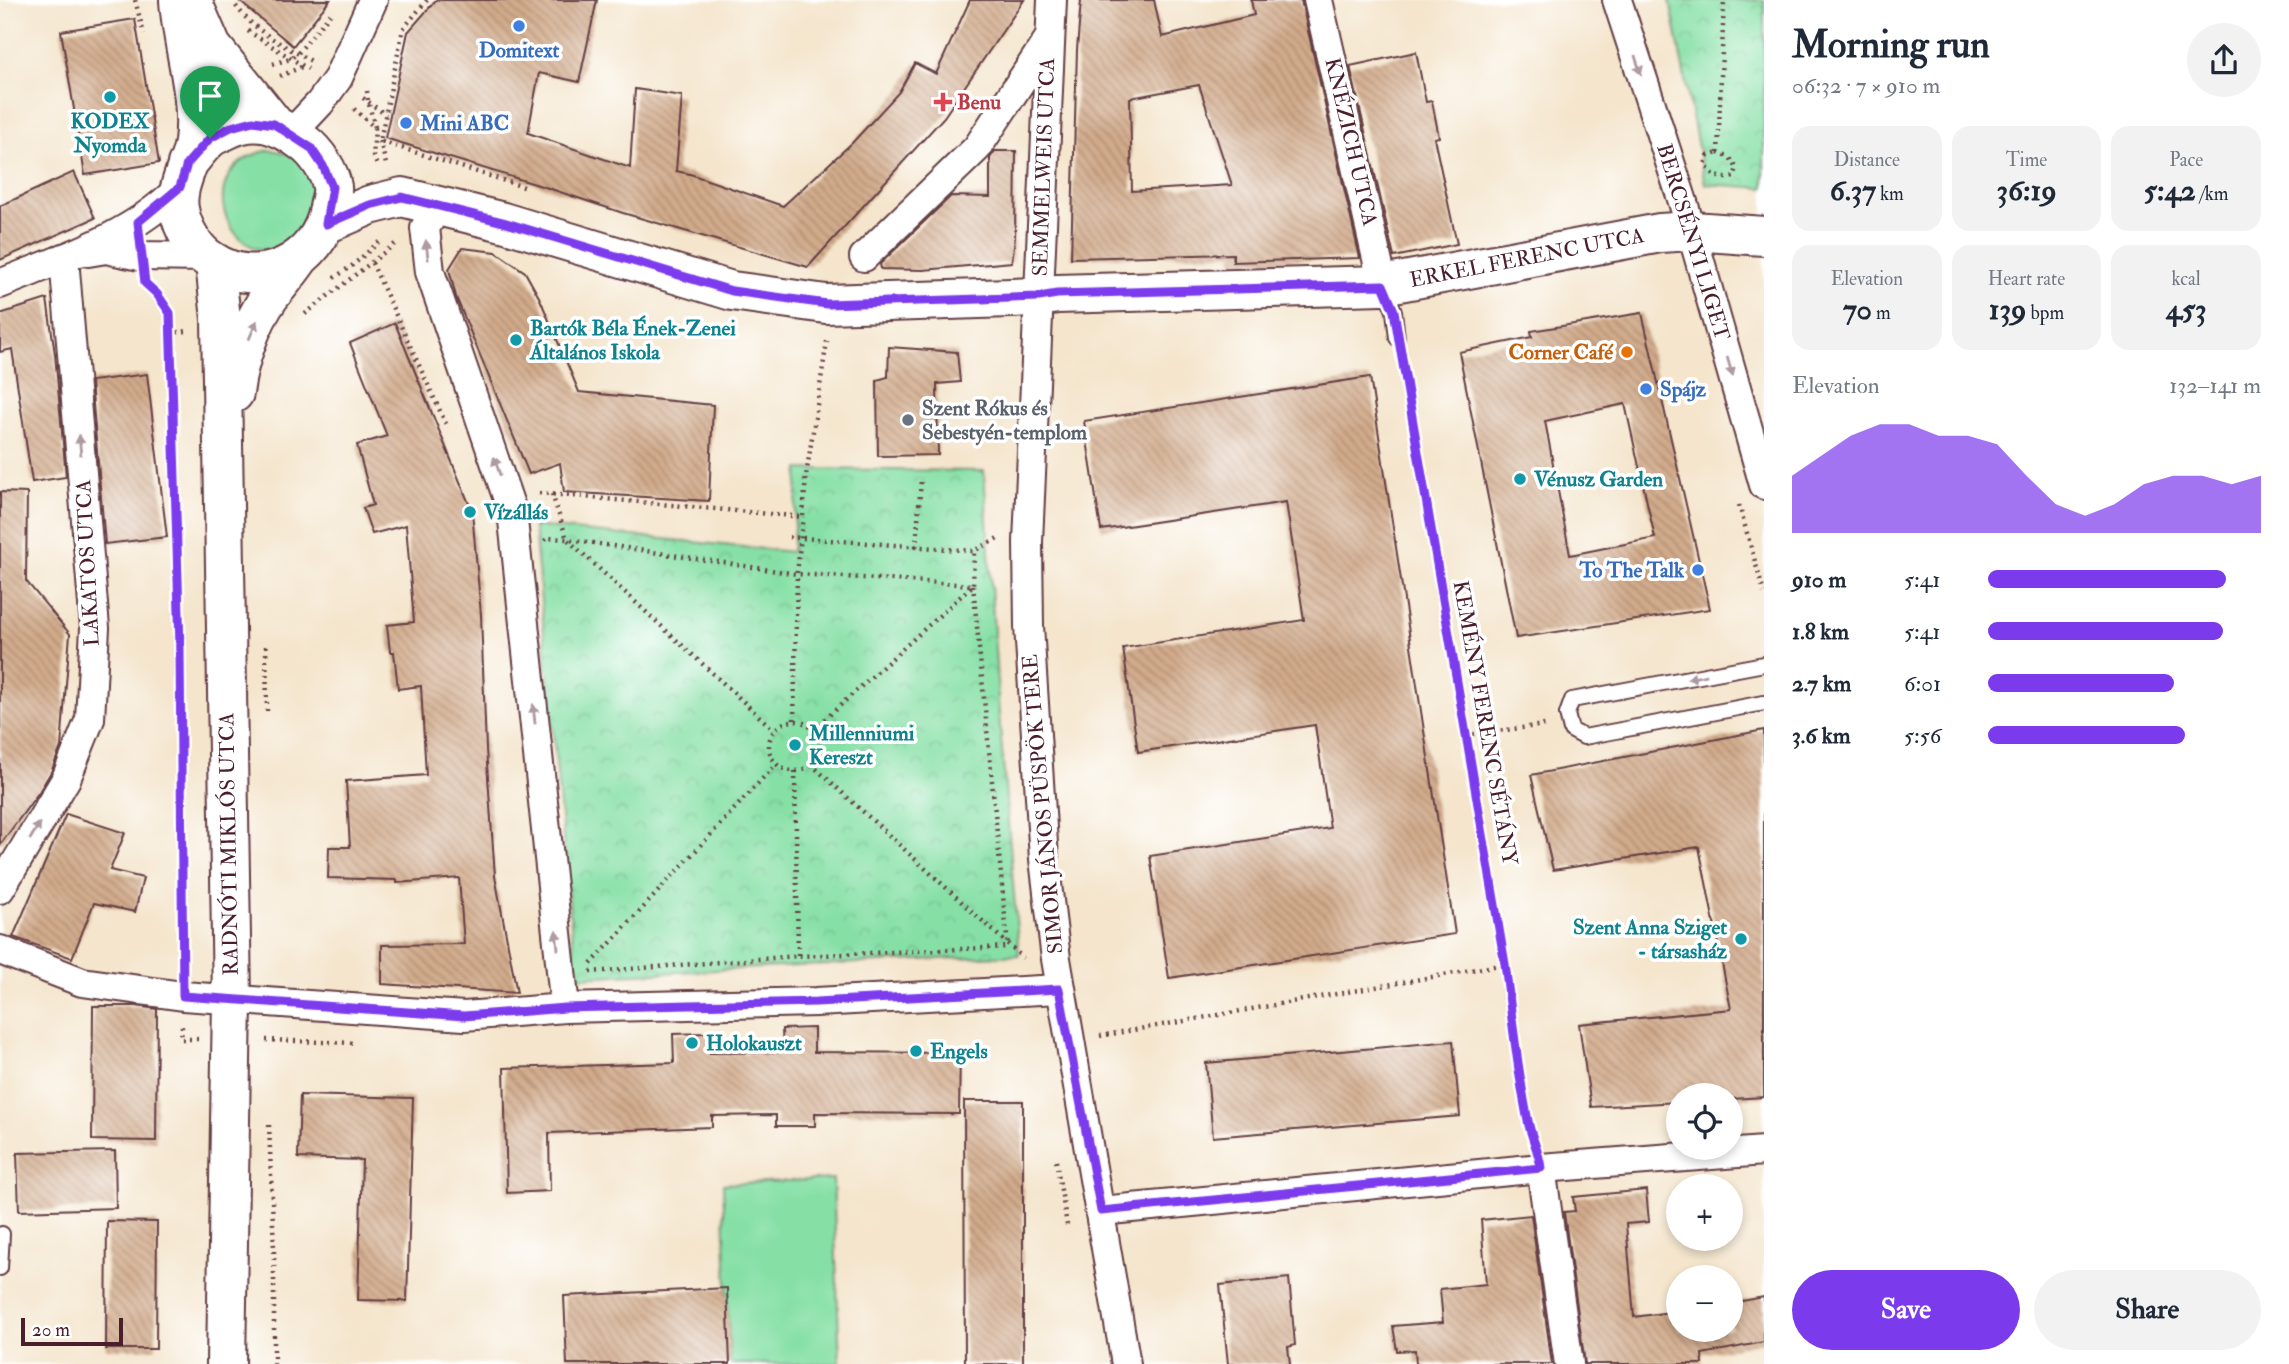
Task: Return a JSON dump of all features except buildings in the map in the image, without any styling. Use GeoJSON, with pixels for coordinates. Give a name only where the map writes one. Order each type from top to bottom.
{"type":"FeatureCollection","features":[{"type":"Feature","properties":{"kind":"street"},"geometry":{"type":"LineString","coordinates":[[179,0],[195,96],[194,143],[178,208],[188,236],[210,260]]}},
{"type":"Feature","properties":{"kind":"street"},"geometry":{"type":"LineString","coordinates":[[64,258],[106,248],[140,256],[210,260],[240,274],[262,274],[281,268],[313,271],[316,242],[326,224],[332,187],[323,166],[311,148],[283,129],[212,47],[192,0]]}},
{"type":"Feature","properties":{"kind":"street"},"geometry":{"type":"LineString","coordinates":[[283,129],[320,103],[338,78],[373,0]]}},
{"type":"Feature","properties":{"kind":"street","name":"SEMMELWEIS UTCA"},"geometry":{"type":"LineString","coordinates":[[1039,297],[1052,0]]}},
{"type":"Feature","properties":{"kind":"street","name":"KNÉZICH UTCA"},"geometry":{"type":"LineString","coordinates":[[1318,0],[1383,285]]}},
{"type":"Feature","properties":{"kind":"street","name":"BERCSÉNYI LIGET"},"geometry":{"type":"LineString","coordinates":[[1617,0],[1692,231],[1764,485]]}},
{"type":"Feature","properties":{"kind":"street","name":"SEMMELWEIS UTCA"},"geometry":{"type":"LineString","coordinates":[[864,257],[977,148],[1050,37]]}},
{"type":"Feature","properties":{"kind":"street"},"geometry":{"type":"LineString","coordinates":[[0,284],[88,249],[138,222],[184,176],[210,138],[231,127],[253,121],[283,129]]}},
{"type":"Feature","properties":{"kind":"street"},"geometry":{"type":"LineString","coordinates":[[326,224],[392,198],[402,197],[503,222],[732,291],[827,304],[1039,297]]}},
{"type":"Feature","properties":{"kind":"street"},"geometry":{"type":"LineString","coordinates":[[437,207],[425,228],[430,272],[512,511],[565,1008]]}},
{"type":"Feature","properties":{"kind":"street","name":"ERKEL FERENC UTCA"},"geometry":{"type":"LineString","coordinates":[[1039,297],[1057,294],[1383,285],[1660,233],[1692,231],[1764,236]]}},
{"type":"Feature","properties":{"kind":"street","name":"LAKATOS UTCA"},"geometry":{"type":"LineString","coordinates":[[0,889],[66,779],[90,719],[95,628],[64,258]]}},
{"type":"Feature","properties":{"kind":"street","name":"RADNÓTI MIKLÓS UTCA"},"geometry":{"type":"LineString","coordinates":[[210,260],[221,319],[223,492],[249,1001],[226,1364]]}},
{"type":"Feature","properties":{"kind":"street","name":"RADNÓTI MIKLÓS UTCA"},"geometry":{"type":"LineString","coordinates":[[223,492],[237,372],[254,325],[270,297],[313,271]]}},
{"type":"Feature","properties":{"kind":"street","name":"SIMOR JÁNOS PÜSPÖK TERE"},"geometry":{"type":"LineString","coordinates":[[1039,297],[1028,542],[1029,626],[1044,859],[1059,989],[1101,1211],[1126,1364]]}},
{"type":"Feature","properties":{"kind":"street"},"geometry":{"type":"LineString","coordinates":[[0,950],[82,982],[183,996],[464,1016],[565,1008],[816,1002],[1059,989]]}},
{"type":"Feature","properties":{"kind":"street"},"geometry":{"type":"LineString","coordinates":[[1101,1211],[1541,1168],[1764,1152]]}},
{"type":"Feature","properties":{"kind":"street"},"geometry":{"type":"LineString","coordinates":[[1541,1168],[1569,1364]]}},
{"type":"Feature","properties":{"kind":"lane"},"geometry":{"type":"LineString","coordinates":[[1383,285],[1394,311],[1397,338]]}},
{"type":"Feature","properties":{"kind":"lane"},"geometry":{"type":"LineString","coordinates":[[1764,664],[1572,700],[1567,714],[1571,730],[1584,737],[1764,703]]}},
{"type":"Feature","properties":{"kind":"lane"},"geometry":{"type":"LineString","coordinates":[[0,1268],[2,1234]]}},
{"type":"Feature","properties":{"kind":"path"},"geometry":{"type":"LineString","coordinates":[[231,0],[255,26],[282,46],[298,53]]}},
{"type":"Feature","properties":{"kind":"path"},"geometry":{"type":"LineString","coordinates":[[427,0],[403,29],[380,141],[537,191]]}},
{"type":"Feature","properties":{"kind":"path"},"geometry":{"type":"LineString","coordinates":[[1718,153],[1724,0]]}},
{"type":"Feature","properties":{"kind":"path"},"geometry":{"type":"LineString","coordinates":[[247,30],[290,59],[334,10]]}},
{"type":"Feature","properties":{"kind":"path"},"geometry":{"type":"LineString","coordinates":[[313,271],[353,265],[393,230],[396,203],[373,156],[375,128],[330,88]]}},
{"type":"Feature","properties":{"kind":"path"},"geometry":{"type":"LineString","coordinates":[[1718,153],[1730,158],[1737,168],[1734,177],[1724,179],[1712,174],[1705,164],[1708,156],[1718,153]]}},
{"type":"Feature","properties":{"kind":"path"},"geometry":{"type":"LineString","coordinates":[[140,256],[145,283],[157,294],[170,313],[180,647],[183,996]]}},
{"type":"Feature","properties":{"kind":"path"},"geometry":{"type":"LineString","coordinates":[[297,320],[372,263],[450,432]]}},
{"type":"Feature","properties":{"kind":"path"},"geometry":{"type":"LineString","coordinates":[[794,720],[797,574],[806,476],[829,331],[827,304]]}},
{"type":"Feature","properties":{"kind":"path","name":"KEMÉNY FERENC SÉTÁNY"},"geometry":{"type":"LineString","coordinates":[[1397,338],[1505,964],[1528,1125],[1539,1150],[1541,1168]]}},
{"type":"Feature","properties":{"kind":"path"},"geometry":{"type":"LineString","coordinates":[[916,547],[921,480]]}},
{"type":"Feature","properties":{"kind":"path"},"geometry":{"type":"LineString","coordinates":[[530,493],[803,517]]}},
{"type":"Feature","properties":{"kind":"path"},"geometry":{"type":"LineString","coordinates":[[552,494],[567,539],[774,730]]}},
{"type":"Feature","properties":{"kind":"path"},"geometry":{"type":"LineString","coordinates":[[789,537],[974,551],[1000,538]]}},
{"type":"Feature","properties":{"kind":"path"},"geometry":{"type":"LineString","coordinates":[[544,544],[547,538],[567,539],[797,574],[973,585]]}},
{"type":"Feature","properties":{"kind":"path"},"geometry":{"type":"LineString","coordinates":[[974,551],[973,585],[1008,947]]}},
{"type":"Feature","properties":{"kind":"path"},"geometry":{"type":"LineString","coordinates":[[814,729],[973,585]]}},
{"type":"Feature","properties":{"kind":"path"},"geometry":{"type":"LineString","coordinates":[[265,639],[267,718]]}},
{"type":"Feature","properties":{"kind":"path"},"geometry":{"type":"LineString","coordinates":[[794,720],[802,721],[814,729],[820,744],[819,752],[811,764],[795,771],[776,764],[769,751],[774,730],[780,724],[794,720]]}},
{"type":"Feature","properties":{"kind":"path"},"geometry":{"type":"LineString","coordinates":[[1466,735],[1569,723]]}},
{"type":"Feature","properties":{"kind":"path"},"geometry":{"type":"LineString","coordinates":[[776,764],[584,972],[799,956],[1008,947]]}},
{"type":"Feature","properties":{"kind":"path"},"geometry":{"type":"LineString","coordinates":[[811,764],[1018,955]]}},
{"type":"Feature","properties":{"kind":"path"},"geometry":{"type":"LineString","coordinates":[[795,771],[799,956]]}},
{"type":"Feature","properties":{"kind":"path"},"geometry":{"type":"LineString","coordinates":[[1092,1037],[1505,964]]}},
{"type":"Feature","properties":{"kind":"path"},"geometry":{"type":"LineString","coordinates":[[249,1001],[266,1040]]}},
{"type":"Feature","properties":{"kind":"path"},"geometry":{"type":"LineString","coordinates":[[269,1124],[274,1250],[274,1364]]}},
{"type":"Feature","properties":{"kind":"green space"},"geometry":{"type":"Polygon","coordinates":[[[1670,0],[1764,0],[1764,188],[1705,184],[1670,0]]]}},
{"type":"Feature","properties":{"kind":"green space"},"geometry":{"type":"Polygon","coordinates":[[[270,150],[295,157],[320,187],[308,234],[282,248],[259,249],[243,241],[231,227],[224,210],[223,192],[230,174],[245,159],[270,150]]]}},
{"type":"Feature","properties":{"kind":"green space"},"geometry":{"type":"Polygon","coordinates":[[[799,469],[984,471],[999,714],[1019,955],[576,977],[534,526],[792,552],[799,469]]]}},
{"type":"Feature","properties":{"kind":"green space"},"geometry":{"type":"Polygon","coordinates":[[[833,1179],[840,1364],[730,1364],[723,1184],[833,1179]]]}},
{"type":"Feature","properties":{"kind":"place","name":"Domitext"},"geometry":{"type":"Point","coordinates":[519,26]}},
{"type":"Feature","properties":{"kind":"place","name":"KODEX Nyomda"},"geometry":{"type":"Point","coordinates":[110,97]}},
{"type":"Feature","properties":{"kind":"place","name":"Benu"},"geometry":{"type":"Point","coordinates":[943,102]}},
{"type":"Feature","properties":{"kind":"place","name":"Mini ABC"},"geometry":{"type":"Point","coordinates":[406,123]}},
{"type":"Feature","properties":{"kind":"place","name":"Bartók Béla Ének-Zenei Általános Iskola"},"geometry":{"type":"Point","coordinates":[516,340]}},
{"type":"Feature","properties":{"kind":"place","name":"Corner Café"},"geometry":{"type":"Point","coordinates":[1627,352]}},
{"type":"Feature","properties":{"kind":"place","name":"Spájz"},"geometry":{"type":"Point","coordinates":[1646,389]}},
{"type":"Feature","properties":{"kind":"place","name":"Szent Rókus és Sebestyén-templom"},"geometry":{"type":"Point","coordinates":[908,420]}},
{"type":"Feature","properties":{"kind":"place","name":"Vénusz Garden"},"geometry":{"type":"Point","coordinates":[1520,479]}},
{"type":"Feature","properties":{"kind":"place","name":"Vízállás"},"geometry":{"type":"Point","coordinates":[470,512]}},
{"type":"Feature","properties":{"kind":"place","name":"To The Talk"},"geometry":{"type":"Point","coordinates":[1698,570]}},
{"type":"Feature","properties":{"kind":"place","name":"Millenniumi Kereszt"},"geometry":{"type":"Point","coordinates":[795,745]}},
{"type":"Feature","properties":{"kind":"place","name":"Szent Anna Sziget - társasház"},"geometry":{"type":"Point","coordinates":[1741,939]}},
{"type":"Feature","properties":{"kind":"place","name":"Holokauszt"},"geometry":{"type":"Point","coordinates":[692,1043]}},
{"type":"Feature","properties":{"kind":"place","name":"Engels"},"geometry":{"type":"Point","coordinates":[916,1051]}},
{"type":"Feature","properties":{"kind":"route"},"geometry":{"type":"LineString","coordinates":[[253,121],[274,124],[311,148],[332,187],[326,224],[370,205],[402,197],[503,222],[732,291],[827,304],[1039,297],[1057,294],[1383,285],[1394,311],[1505,964],[1528,1125],[1539,1150],[1541,1168],[1101,1211],[1059,989],[816,1002],[565,1008],[464,1016],[183,996],[180,647],[170,313],[157,294],[145,283],[138,222],[180,187],[187,164],[210,138],[231,127],[253,121]]}}]}
